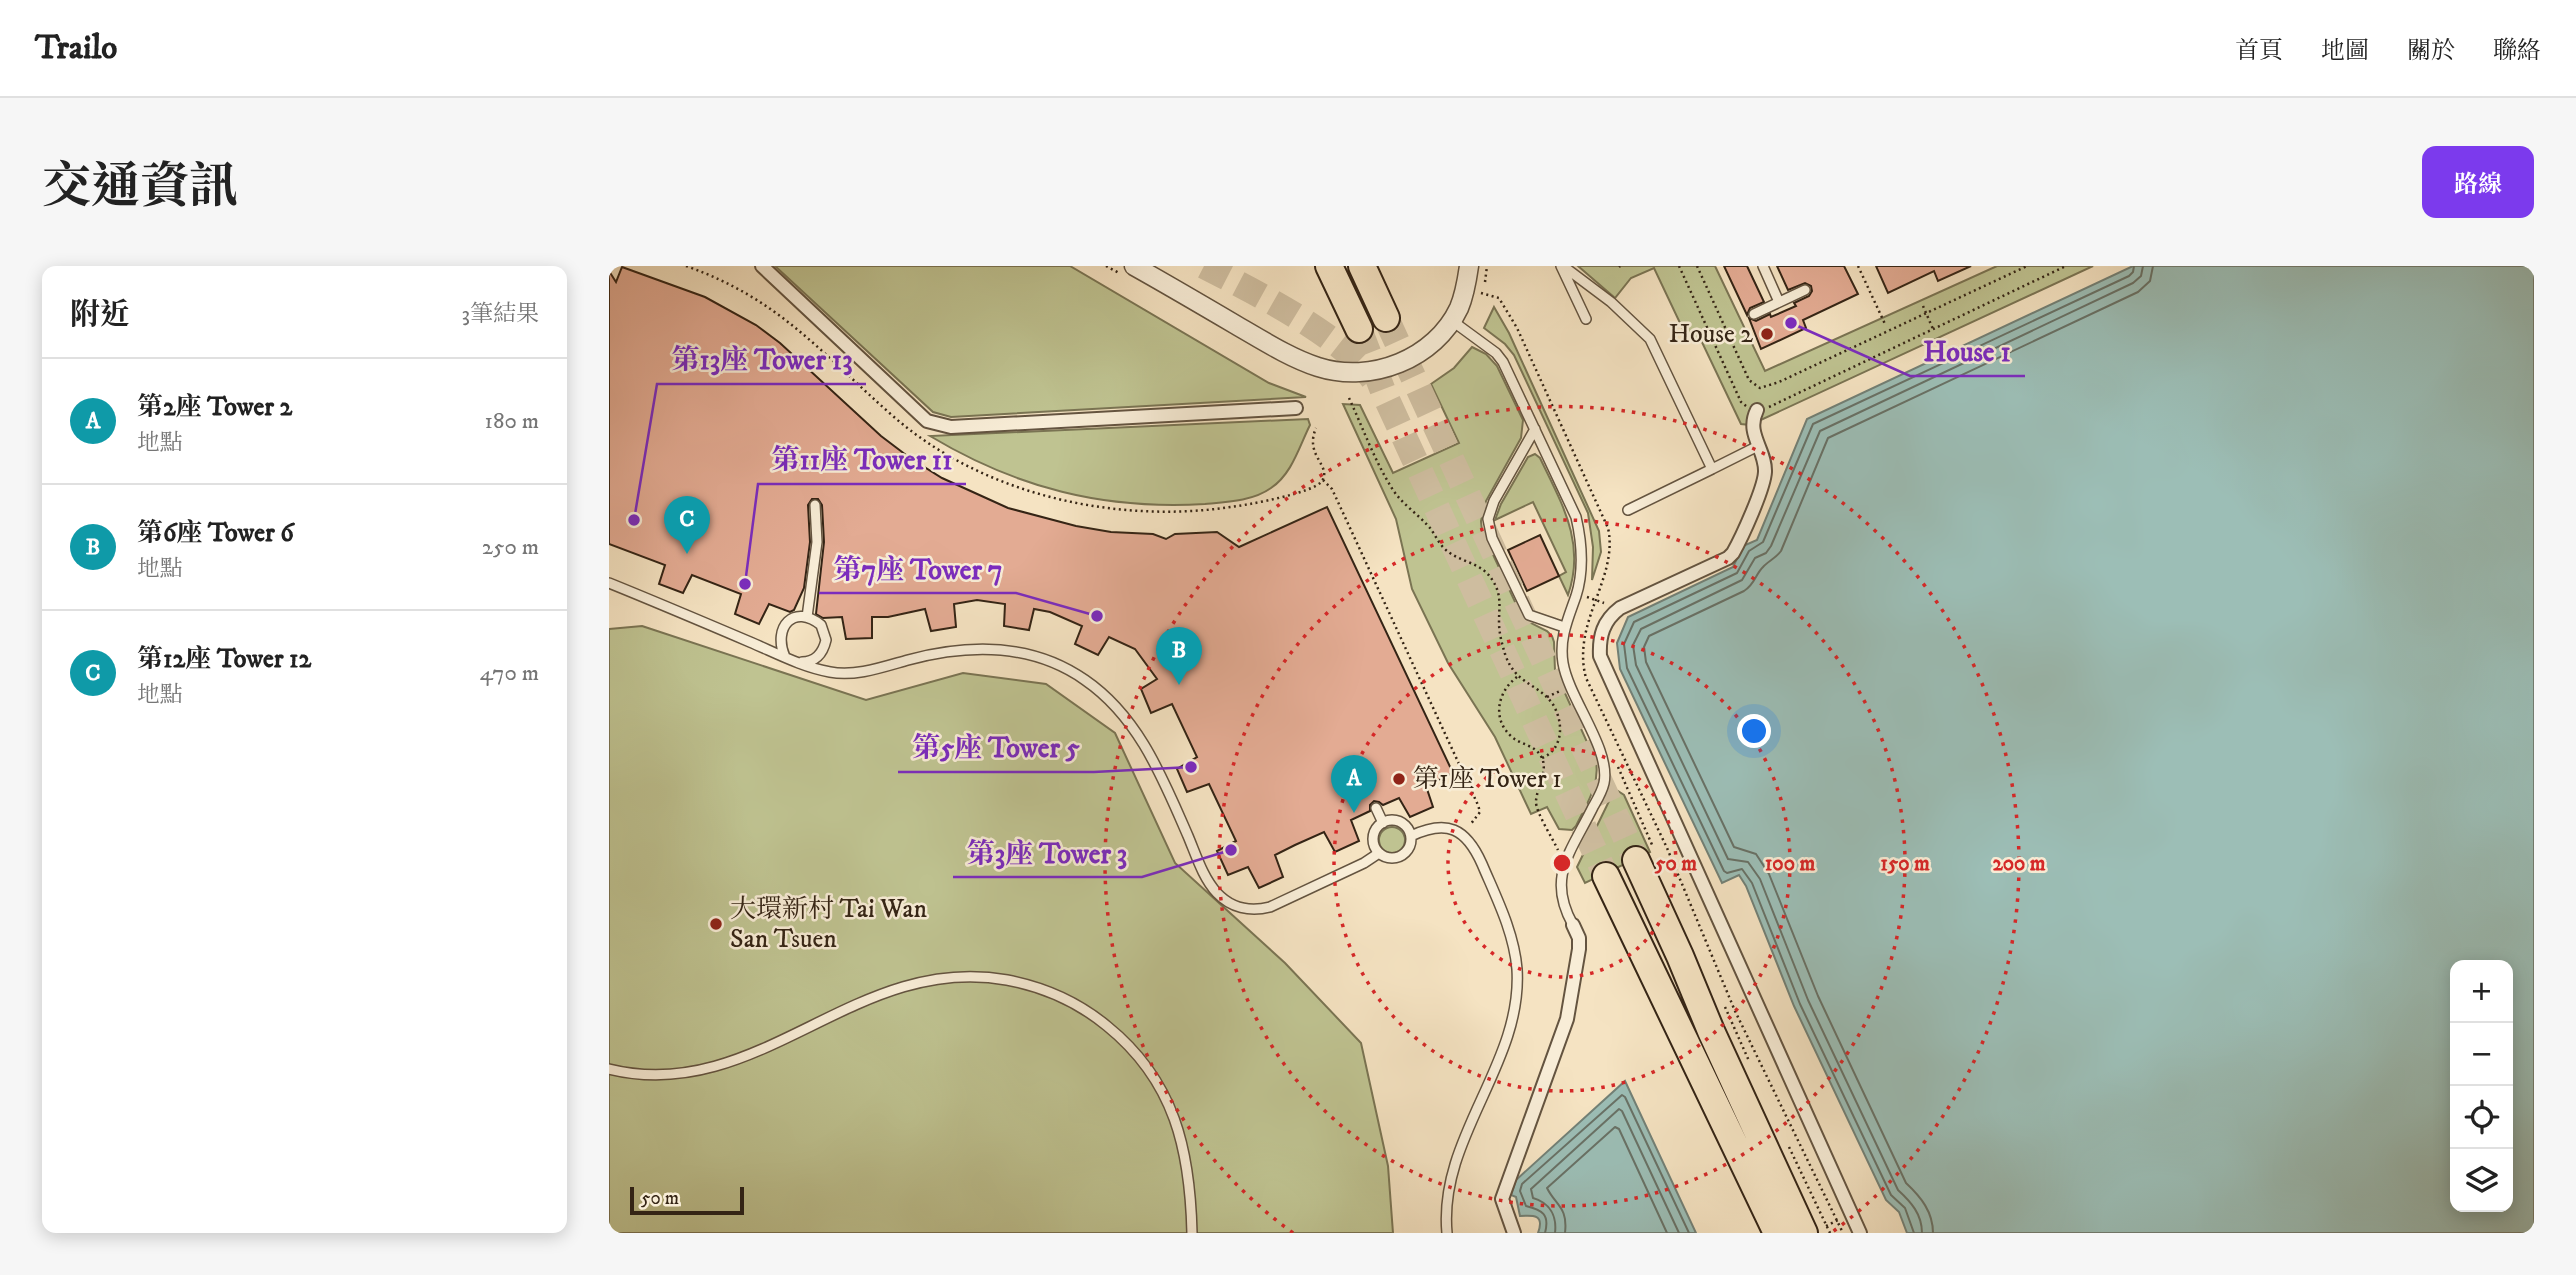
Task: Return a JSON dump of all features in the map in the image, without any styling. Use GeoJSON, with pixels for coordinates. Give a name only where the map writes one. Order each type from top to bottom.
{"type":"FeatureCollection","features":[{"type":"Feature","properties":{"kind":"main road"},"geometry":{"type":"LineString","coordinates":[[1329,266],[1359,330]]}},
{"type":"Feature","properties":{"kind":"main road"},"geometry":{"type":"LineString","coordinates":[[1362,266],[1386,318]]}},
{"type":"Feature","properties":{"kind":"main road"},"geometry":{"type":"LineString","coordinates":[[1636,860],[1804,1233]]}},
{"type":"Feature","properties":{"kind":"main road"},"geometry":{"type":"LineString","coordinates":[[1606,876],[1777,1233]]}},
{"type":"Feature","properties":{"kind":"street"},"geometry":{"type":"LineString","coordinates":[[762,266],[927,421],[939,425],[951,427],[1296,408]]}},
{"type":"Feature","properties":{"kind":"street"},"geometry":{"type":"LineString","coordinates":[[1127,270],[1318,367],[1362,371],[1391,366],[1416,356],[1458,325],[1469,266]]}},
{"type":"Feature","properties":{"kind":"street"},"geometry":{"type":"LineString","coordinates":[[1757,410],[1752,428],[1765,460],[1765,475],[1731,556],[1620,608],[1610,616],[1601,636],[1600,656],[1860,1233]]}},
{"type":"Feature","properties":{"kind":"street"},"geometry":{"type":"LineString","coordinates":[[1514,1233],[1502,1199],[1567,1019],[1579,948],[1579,938],[1573,925]]}},
{"type":"Feature","properties":{"kind":"lane"},"geometry":{"type":"LineString","coordinates":[[1562,266],[1586,319]]}},
{"type":"Feature","properties":{"kind":"lane"},"geometry":{"type":"LineString","coordinates":[[1562,266],[1611,302],[1650,339],[1712,469]]}},
{"type":"Feature","properties":{"kind":"lane"},"geometry":{"type":"LineString","coordinates":[[1763,266],[1779,302]]}},
{"type":"Feature","properties":{"kind":"lane"},"geometry":{"type":"LineString","coordinates":[[1754,314],[1805,290]]}},
{"type":"Feature","properties":{"kind":"lane"},"geometry":{"type":"LineString","coordinates":[[1458,325],[1496,353],[1503,362],[1576,517],[1580,532],[1580,580],[1565,627],[1563,666],[1602,758],[1605,775],[1601,791],[1565,866],[1560,891],[1564,909],[1573,925]]}},
{"type":"Feature","properties":{"kind":"lane"},"geometry":{"type":"LineString","coordinates":[[1535,429],[1490,509],[1489,529],[1529,615],[1565,627]]}},
{"type":"Feature","properties":{"kind":"lane"},"geometry":{"type":"LineString","coordinates":[[1628,510],[1758,446]]}},
{"type":"Feature","properties":{"kind":"lane"},"geometry":{"type":"LineString","coordinates":[[807,617],[817,542],[815,505]]}},
{"type":"Feature","properties":{"kind":"lane"},"geometry":{"type":"LineString","coordinates":[[609,583],[785,657],[831,672],[853,673],[964,649],[996,648],[1027,653],[1056,664],[1084,679],[1109,698],[1130,721],[1156,767],[1209,883],[1225,900],[1239,907],[1270,907],[1364,863],[1379,853]]}},
{"type":"Feature","properties":{"kind":"lane"},"geometry":{"type":"LineString","coordinates":[[785,657],[780,646],[781,631],[792,619],[807,617],[821,625],[826,640],[824,648],[814,660],[798,662]]}},
{"type":"Feature","properties":{"kind":"lane"},"geometry":{"type":"LineString","coordinates":[[1376,808],[1384,823]]}},
{"type":"Feature","properties":{"kind":"lane"},"geometry":{"type":"LineString","coordinates":[[1400,822],[1405,825],[1411,836],[1409,847],[1401,856],[1389,858],[1379,853],[1373,842],[1375,830],[1384,823],[1400,822]]}},
{"type":"Feature","properties":{"kind":"lane"},"geometry":{"type":"LineString","coordinates":[[1411,836],[1425,829],[1443,828],[1457,831],[1468,839],[1476,851],[1506,922],[1515,957],[1517,983],[1507,1040],[1468,1125],[1453,1166],[1446,1202],[1447,1233]]}},
{"type":"Feature","properties":{"kind":"lane"},"geometry":{"type":"LineString","coordinates":[[609,1069],[655,1075],[712,1069],[768,1047],[879,994],[922,981],[977,977],[1032,986],[1073,1003],[1098,1019],[1125,1042],[1149,1070],[1172,1111],[1182,1141],[1189,1177],[1192,1233]]}},
{"type":"Feature","properties":{"kind":"path"},"geometry":{"type":"LineString","coordinates":[[1107,266],[1127,270]]}},
{"type":"Feature","properties":{"kind":"path"},"geometry":{"type":"LineString","coordinates":[[1458,325],[1479,303],[1487,266]]}},
{"type":"Feature","properties":{"kind":"path"},"geometry":{"type":"LineString","coordinates":[[1679,266],[1741,402],[1757,410],[2066,266]]}},
{"type":"Feature","properties":{"kind":"path"},"geometry":{"type":"LineString","coordinates":[[1697,266],[1749,380],[1760,388],[1779,383],[2027,266]]}},
{"type":"Feature","properties":{"kind":"path"},"geometry":{"type":"LineString","coordinates":[[1858,266],[1885,324]]}},
{"type":"Feature","properties":{"kind":"path"},"geometry":{"type":"LineString","coordinates":[[1923,306],[1933,329]]}},
{"type":"Feature","properties":{"kind":"path"},"geometry":{"type":"LineString","coordinates":[[1349,398],[1385,477],[1402,503],[1431,529],[1442,546],[1456,556],[1477,564],[1487,572],[1494,583],[1499,595],[1499,622],[1503,645],[1511,667],[1518,676],[1546,697],[1556,712],[1560,736],[1558,743],[1549,755],[1542,758]]}},
{"type":"Feature","properties":{"kind":"path"},"geometry":{"type":"LineString","coordinates":[[1316,428],[1312,444],[1313,451],[1324,467],[1323,480],[1332,489],[1478,804],[1480,812],[1476,819],[1472,820]]}},
{"type":"Feature","properties":{"kind":"path"},"geometry":{"type":"LineString","coordinates":[[1312,487],[1323,480]]}},
{"type":"Feature","properties":{"kind":"path"},"geometry":{"type":"LineString","coordinates":[[1586,597],[1620,608]]}},
{"type":"Feature","properties":{"kind":"path"},"geometry":{"type":"LineString","coordinates":[[1518,676],[1510,682],[1500,698],[1499,715],[1511,737],[1533,747],[1542,758],[1543,771],[1536,803],[1565,866]]}},
{"type":"Feature","properties":{"kind":"path"},"geometry":{"type":"LineString","coordinates":[[1615,774],[1616,763]]}},
{"type":"Feature","properties":{"kind":"path"},"geometry":{"type":"LineString","coordinates":[[1817,1182],[1843,1233]]}},
{"type":"Feature","properties":{"kind":"green space"},"geometry":{"type":"Polygon","coordinates":[[[775,266],[1070,266],[1269,383],[1306,397],[951,417],[933,412],[775,266]]]}},
{"type":"Feature","properties":{"kind":"green space"},"geometry":{"type":"Polygon","coordinates":[[[1578,266],[1715,266],[1765,371],[1997,266],[2093,266],[1750,425],[1741,424],[1700,338],[1689,342],[1654,268],[1631,278],[1615,298],[1578,266]]]}},
{"type":"Feature","properties":{"kind":"green space"},"geometry":{"type":"Polygon","coordinates":[[[1494,307],[1509,333],[1599,531],[1601,552],[1592,580],[1593,547],[1588,513],[1514,355],[1505,344],[1484,328],[1494,307]]]}},
{"type":"Feature","properties":{"kind":"green space"},"geometry":{"type":"Polygon","coordinates":[[[1472,347],[1486,354],[1497,366],[1523,420],[1521,438],[1486,501],[1481,521],[1482,531],[1523,619],[1552,636],[1555,671],[1596,762],[1594,787],[1572,830],[1559,829],[1547,807],[1531,814],[1495,737],[1448,663],[1412,589],[1396,519],[1343,404],[1360,405],[1393,473],[1459,443],[1431,384],[1454,368],[1472,347]]]}},
{"type":"Feature","properties":{"kind":"green space"},"geometry":{"type":"Polygon","coordinates":[[[1308,419],[1310,425],[1290,468],[1271,488],[1248,498],[1205,504],[1131,503],[1062,492],[995,469],[930,436],[1308,419]]]}},
{"type":"Feature","properties":{"kind":"green space"},"geometry":{"type":"Polygon","coordinates":[[[1535,454],[1540,458],[1563,508],[1573,541],[1573,576],[1568,595],[1559,576],[1566,572],[1533,502],[1495,520],[1501,504],[1528,457],[1535,454]]]}},
{"type":"Feature","properties":{"kind":"green space"},"geometry":{"type":"Polygon","coordinates":[[[642,626],[866,700],[963,673],[1046,684],[1115,733],[1175,863],[1285,963],[1361,1043],[1388,1166],[1393,1233],[609,1233],[609,629],[642,626]]]}},
{"type":"Feature","properties":{"kind":"green space"},"geometry":{"type":"Polygon","coordinates":[[[1618,791],[1624,795],[1650,852],[1585,883],[1577,867],[1612,795],[1618,791]]]}},
{"type":"Feature","properties":{"kind":"green space"},"geometry":{"type":"Polygon","coordinates":[[[1392,827],[1401,831],[1405,840],[1401,849],[1392,853],[1383,849],[1379,840],[1383,831],[1392,827]]]}},
{"type":"Feature","properties":{"kind":"water"},"geometry":{"type":"Polygon","coordinates":[[[2133,266],[2534,266],[2534,1233],[1907,1233],[1899,1212],[1886,1200],[1794,1006],[1746,886],[1739,875],[1722,883],[1620,669],[1617,643],[1628,617],[1733,567],[1743,546],[1757,540],[1807,419],[2133,266]]]}},
{"type":"Feature","properties":{"kind":"water"},"geometry":{"type":"Polygon","coordinates":[[[1625,1081],[1696,1233],[1538,1233],[1539,1219],[1520,1216],[1516,1197],[1511,1195],[1516,1180],[1625,1081]]]}},
{"type":"Feature","properties":{"kind":"building"},"geometry":{"type":"Polygon","coordinates":[[[1724,266],[1747,266],[1764,302],[1750,308],[1747,315],[1724,266]]]}},
{"type":"Feature","properties":{"kind":"building"},"geometry":{"type":"Polygon","coordinates":[[[1777,266],[1844,266],[1858,294],[1803,320],[1806,328],[1761,349],[1749,318],[1756,321],[1770,314],[1771,317],[1796,306],[1794,303],[1809,296],[1812,291],[1811,286],[1805,283],[1788,290],[1777,266]]]}},
{"type":"Feature","properties":{"kind":"building"},"geometry":{"type":"Polygon","coordinates":[[[1876,266],[1971,266],[1938,281],[1934,271],[1888,293],[1876,266]]]}},
{"type":"Feature","properties":{"kind":"building"},"geometry":{"type":"Polygon","coordinates":[[[622,267],[705,297],[756,325],[780,343],[881,436],[910,458],[942,478],[1008,508],[1076,526],[1111,532],[1153,534],[1166,539],[1175,534],[1217,532],[1239,547],[1327,507],[1453,773],[1426,786],[1433,807],[1410,817],[1399,798],[1383,805],[1374,801],[1370,805],[1370,811],[1351,820],[1359,841],[1335,852],[1324,832],[1295,845],[1275,855],[1283,877],[1259,888],[1248,867],[1228,875],[1217,851],[1236,841],[1209,784],[1187,792],[1177,769],[1197,757],[1172,704],[1151,713],[1141,689],[1157,679],[1135,649],[1109,637],[1098,655],[1075,644],[1082,626],[1050,612],[1034,609],[1029,630],[1004,626],[1005,604],[977,600],[954,604],[956,627],[931,631],[925,609],[888,617],[872,617],[872,638],[846,639],[842,617],[823,618],[816,614],[824,542],[822,505],[818,499],[812,499],[808,505],[810,542],[804,588],[794,610],[790,612],[769,604],[759,624],[735,614],[741,594],[692,575],[683,593],[659,584],[665,565],[609,544],[609,271],[616,282],[622,267]]]}},
{"type":"Feature","properties":{"kind":"building"},"geometry":{"type":"Polygon","coordinates":[[[1540,535],[1559,576],[1527,591],[1508,550],[1540,535]]]}},
{"type":"Feature","properties":{"kind":"tunnel"},"geometry":{"type":"LineString","coordinates":[[1204,266],[1295,315],[1340,346],[1373,379]]}},
{"type":"Feature","properties":{"kind":"tunnel"},"geometry":{"type":"LineString","coordinates":[[1386,318],[1636,860]]}},
{"type":"Feature","properties":{"kind":"tunnel"},"geometry":{"type":"LineString","coordinates":[[1359,329],[1383,391],[1606,876]]}},
{"type":"Feature","properties":{"kind":"place","name":"House 1"},"geometry":{"type":"Point","coordinates":[1791,323]}},
{"type":"Feature","properties":{"kind":"place","name":"House 2"},"geometry":{"type":"Point","coordinates":[1767,334]}},
{"type":"Feature","properties":{"kind":"place","name":"第13座 Tower 13"},"geometry":{"type":"Point","coordinates":[634,520]}},
{"type":"Feature","properties":{"kind":"place","name":"第12座 Tower 12"},"geometry":{"type":"Point","coordinates":[687,554]}},
{"type":"Feature","properties":{"kind":"place","name":"第11座 Tower 11"},"geometry":{"type":"Point","coordinates":[745,584]}},
{"type":"Feature","properties":{"kind":"place","name":"第7座 Tower 7"},"geometry":{"type":"Point","coordinates":[1097,616]}},
{"type":"Feature","properties":{"kind":"place","name":"第6座 Tower 6"},"geometry":{"type":"Point","coordinates":[1179,685]}},
{"type":"Feature","properties":{"kind":"place","name":"第5座 Tower 5"},"geometry":{"type":"Point","coordinates":[1191,767]}},
{"type":"Feature","properties":{"kind":"place","name":"第1座 Tower 1"},"geometry":{"type":"Point","coordinates":[1399,779]}},
{"type":"Feature","properties":{"kind":"place","name":"第2座 Tower 2"},"geometry":{"type":"Point","coordinates":[1354,813]}},
{"type":"Feature","properties":{"kind":"place","name":"第3座 Tower 3"},"geometry":{"type":"Point","coordinates":[1231,850]}},
{"type":"Feature","properties":{"kind":"place","name":"大環新村 Tai Wan San Tsuen"},"geometry":{"type":"Point","coordinates":[716,924]}}]}
